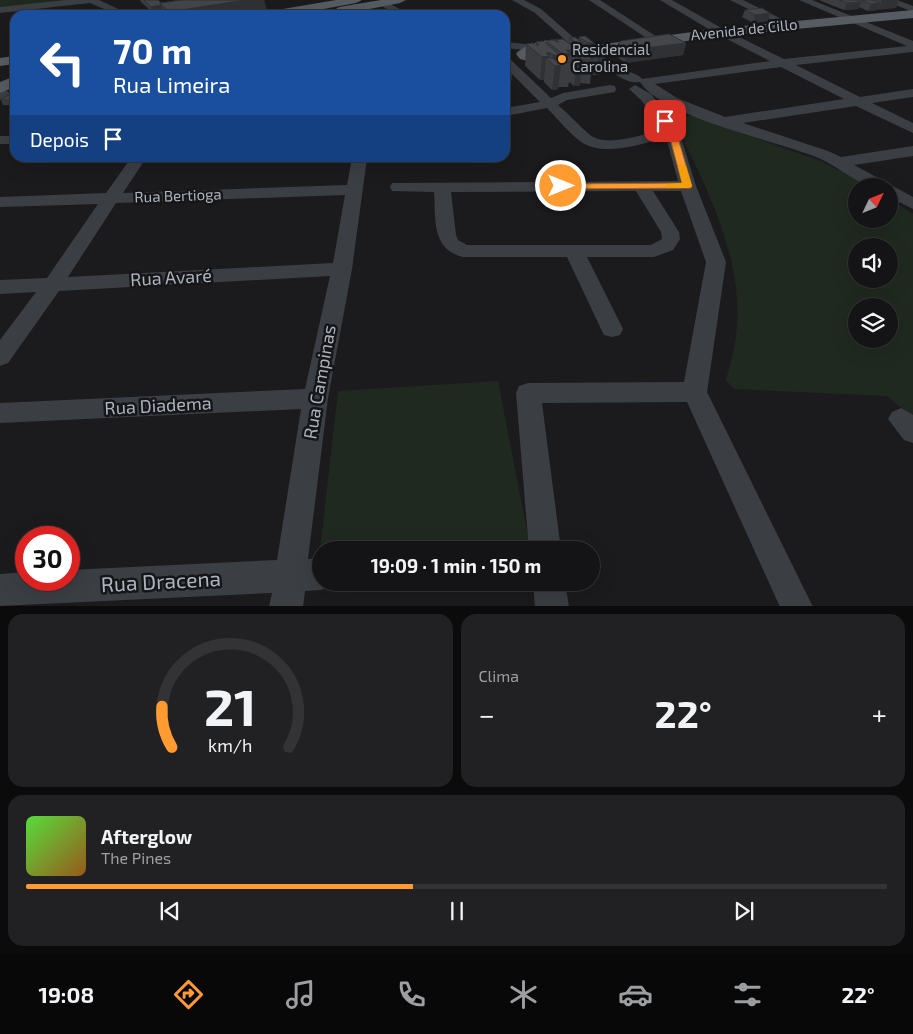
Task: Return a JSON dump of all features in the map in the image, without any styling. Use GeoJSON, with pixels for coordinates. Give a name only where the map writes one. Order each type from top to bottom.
{"type":"FeatureCollection","features":[{"type":"Feature","properties":{"kind":"main road"},"geometry":{"type":"LineString","coordinates":[[299,10],[356,0]]}},
{"type":"Feature","properties":{"kind":"main road"},"geometry":{"type":"LineString","coordinates":[[342,10],[400,0]]}},
{"type":"Feature","properties":{"kind":"main road","name":"Avenida de Cillo"},"geometry":{"type":"LineString","coordinates":[[532,52],[578,50],[591,46],[652,37],[913,11]]}},
{"type":"Feature","properties":{"kind":"main road","name":"Avenida de Cillo"},"geometry":{"type":"LineString","coordinates":[[510,59],[532,52],[551,41],[578,50],[601,54],[718,30],[782,22],[848,18]]}},
{"type":"Feature","properties":{"kind":"street"},"geometry":{"type":"LineString","coordinates":[[1,8],[91,0],[114,10]]}},
{"type":"Feature","properties":{"kind":"street"},"geometry":{"type":"LineString","coordinates":[[594,0],[652,37]]}},
{"type":"Feature","properties":{"kind":"street"},"geometry":{"type":"LineString","coordinates":[[665,0],[782,64],[858,100],[913,129]]}},
{"type":"Feature","properties":{"kind":"street"},"geometry":{"type":"LineString","coordinates":[[735,0],[782,22]]}},
{"type":"Feature","properties":{"kind":"street"},"geometry":{"type":"LineString","coordinates":[[804,0],[913,44]]}},
{"type":"Feature","properties":{"kind":"street"},"geometry":{"type":"LineString","coordinates":[[888,0],[913,11]]}},
{"type":"Feature","properties":{"kind":"street"},"geometry":{"type":"LineString","coordinates":[[380,2],[395,10]]}},
{"type":"Feature","properties":{"kind":"street"},"geometry":{"type":"LineString","coordinates":[[513,2],[527,17]]}},
{"type":"Feature","properties":{"kind":"street"},"geometry":{"type":"LineString","coordinates":[[513,2],[538,11],[578,50]]}},
{"type":"Feature","properties":{"kind":"street"},"geometry":{"type":"LineString","coordinates":[[510,46],[532,52]]}},
{"type":"Feature","properties":{"kind":"street"},"geometry":{"type":"LineString","coordinates":[[510,111],[549,104],[564,97],[610,89],[640,88],[782,64],[913,50]]}},
{"type":"Feature","properties":{"kind":"street"},"geometry":{"type":"LineString","coordinates":[[601,54],[640,88],[672,131],[688,186],[716,262],[696,392],[797,606]]}},
{"type":"Feature","properties":{"kind":"street"},"geometry":{"type":"LineString","coordinates":[[510,64],[586,139],[595,143],[606,146],[618,145],[672,131]]}},
{"type":"Feature","properties":{"kind":"street"},"geometry":{"type":"LineString","coordinates":[[640,88],[724,122],[823,154],[868,178]]}},
{"type":"Feature","properties":{"kind":"street"},"geometry":{"type":"LineString","coordinates":[[724,122],[913,93]]}},
{"type":"Feature","properties":{"kind":"street"},"geometry":{"type":"LineString","coordinates":[[841,162],[913,151]]}},
{"type":"Feature","properties":{"kind":"street"},"geometry":{"type":"LineString","coordinates":[[0,357],[53,284],[135,162]]}},
{"type":"Feature","properties":{"kind":"street","name":"Rua Campinas"},"geometry":{"type":"LineString","coordinates":[[286,606],[315,398],[342,269],[358,162]]}},
{"type":"Feature","properties":{"kind":"street"},"geometry":{"type":"LineString","coordinates":[[442,187],[447,234],[450,243],[463,251],[654,251],[666,246],[671,239],[670,232],[641,186]]}},
{"type":"Feature","properties":{"kind":"street"},"geometry":{"type":"LineString","coordinates":[[398,187],[688,186]]}},
{"type":"Feature","properties":{"kind":"street","name":"Rua Bertioga"},"geometry":{"type":"LineString","coordinates":[[0,202],[355,190]]}},
{"type":"Feature","properties":{"kind":"street"},"geometry":{"type":"LineString","coordinates":[[898,195],[913,204]]}},
{"type":"Feature","properties":{"kind":"street"},"geometry":{"type":"LineString","coordinates":[[574,251],[612,330]]}},
{"type":"Feature","properties":{"kind":"street","name":"Rua Avaré"},"geometry":{"type":"LineString","coordinates":[[0,286],[342,269]]}},
{"type":"Feature","properties":{"kind":"street"},"geometry":{"type":"LineString","coordinates":[[544,541],[528,393],[696,392]]}},
{"type":"Feature","properties":{"kind":"street","name":"Rua Diadema"},"geometry":{"type":"LineString","coordinates":[[0,413],[315,398]]}},
{"type":"Feature","properties":{"kind":"street","name":"Rua Dracena"},"geometry":{"type":"LineString","coordinates":[[0,590],[312,574]]}},
{"type":"Feature","properties":{"kind":"street"},"geometry":{"type":"LineString","coordinates":[[550,591],[552,606]]}},
{"type":"Feature","properties":{"kind":"shaded area"},"geometry":{"type":"Polygon","coordinates":[[[0,0],[72,0],[0,8],[0,0]]]}},
{"type":"Feature","properties":{"kind":"shaded area"},"geometry":{"type":"Polygon","coordinates":[[[682,116],[693,116],[821,161],[854,178],[848,178],[848,228],[898,228],[898,204],[913,214],[913,418],[887,396],[734,389],[726,380],[735,343],[736,285],[722,228],[699,173],[674,121],[675,118],[682,116]]]}},
{"type":"Feature","properties":{"kind":"shaded area"},"geometry":{"type":"Polygon","coordinates":[[[498,381],[529,541],[321,541],[338,391],[498,381]]]}},
{"type":"Feature","properties":{"kind":"building"},"geometry":{"type":"Polygon","coordinates":[[[144,0],[158,0],[161,5],[151,7],[144,0]]]}},
{"type":"Feature","properties":{"kind":"building"},"geometry":{"type":"Polygon","coordinates":[[[182,0],[245,0],[182,10],[167,10],[160,3],[182,0]]]}},
{"type":"Feature","properties":{"kind":"building"},"geometry":{"type":"Polygon","coordinates":[[[839,0],[856,0],[861,2],[847,3],[839,0]]]}},
{"type":"Feature","properties":{"kind":"building"},"geometry":{"type":"Polygon","coordinates":[[[861,0],[872,0],[880,3],[871,4],[861,0]]]}},
{"type":"Feature","properties":{"kind":"building"},"geometry":{"type":"Polygon","coordinates":[[[762,8],[770,13],[755,15],[745,10],[762,8]]]}},
{"type":"Feature","properties":{"kind":"building"},"geometry":{"type":"Polygon","coordinates":[[[669,34],[686,43],[627,50],[618,44],[621,41],[669,34]]]}},
{"type":"Feature","properties":{"kind":"building"},"geometry":{"type":"Polygon","coordinates":[[[585,36],[594,43],[588,43],[579,37],[585,36]]]}},
{"type":"Feature","properties":{"kind":"building"},"geometry":{"type":"Polygon","coordinates":[[[575,37],[584,44],[578,44],[569,38],[575,37]]]}},
{"type":"Feature","properties":{"kind":"building"},"geometry":{"type":"Polygon","coordinates":[[[563,39],[580,52],[566,50],[570,53],[563,54],[546,41],[559,42],[555,40],[563,39]]]}},
{"type":"Feature","properties":{"kind":"building"},"geometry":{"type":"Polygon","coordinates":[[[543,41],[560,55],[546,53],[549,56],[542,57],[526,44],[533,43],[539,45],[536,42],[543,41]]]}},
{"type":"Feature","properties":{"kind":"building"},"geometry":{"type":"Polygon","coordinates":[[[590,45],[601,46],[605,51],[592,50],[595,52],[589,53],[580,46],[593,47],[590,45]]]}},
{"type":"Feature","properties":{"kind":"building"},"geometry":{"type":"Polygon","coordinates":[[[584,53],[593,60],[580,59],[583,62],[577,63],[568,55],[581,57],[578,54],[584,53]]]}},
{"type":"Feature","properties":{"kind":"building"},"geometry":{"type":"Polygon","coordinates":[[[563,56],[572,63],[558,62],[561,65],[555,66],[546,58],[560,60],[557,57],[563,56]]]}},
{"type":"Feature","properties":{"kind":"building"},"geometry":{"type":"Polygon","coordinates":[[[10,94],[10,100],[1,100],[10,94]]]}},
{"type":"Feature","properties":{"kind":"slow traffic"},"geometry":{"type":"LineString","coordinates":[[669,186],[688,186],[682,166]]}},
{"type":"Feature","properties":{"kind":"place","name":"Residencial Carolina"},"geometry":{"type":"Point","coordinates":[562,59]}},
{"type":"Feature","properties":{"kind":"route"},"geometry":{"type":"LineString","coordinates":[[561,186],[688,186],[672,131],[665,121]]}}]}
